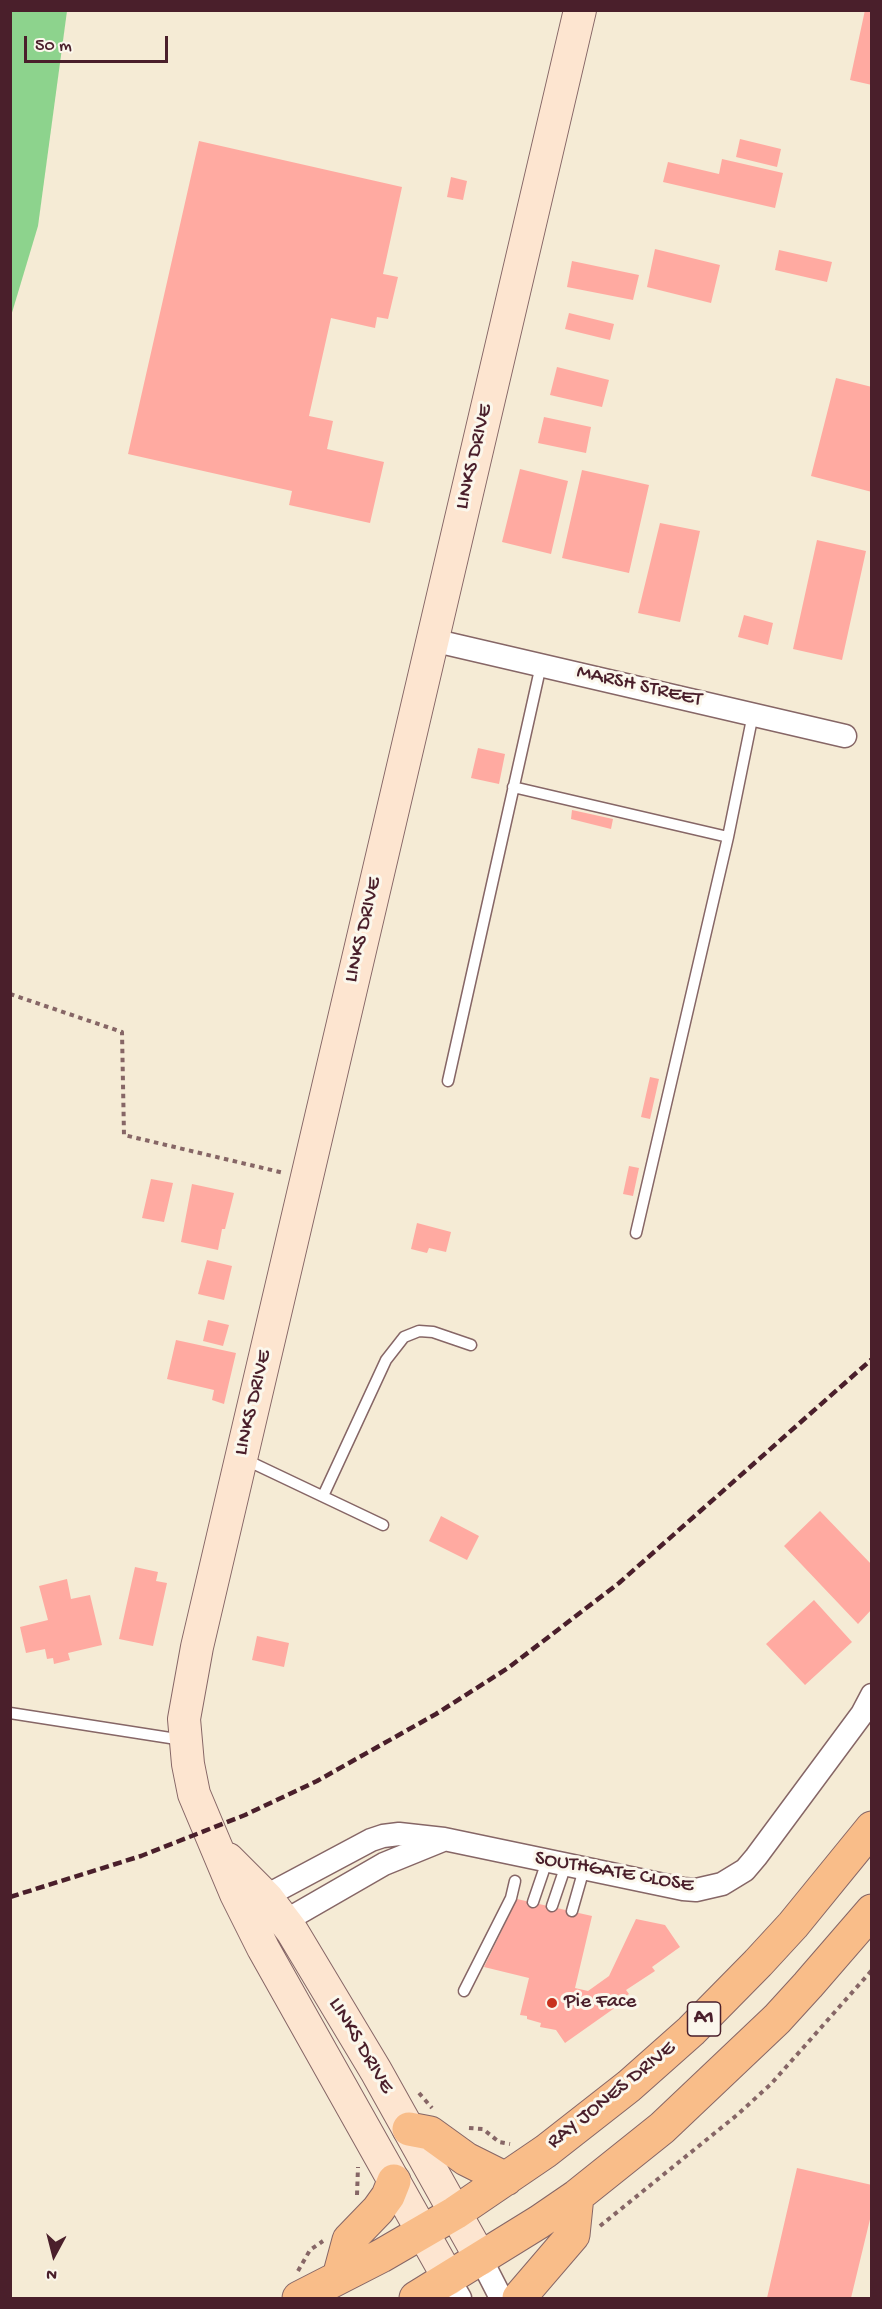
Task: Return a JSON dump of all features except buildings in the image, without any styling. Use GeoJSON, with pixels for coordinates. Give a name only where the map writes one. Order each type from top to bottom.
{"type":"FeatureCollection","features":[{"type":"Feature","properties":{"kind":"highway","name":"RAY JONES DRIVE"},"geometry":{"type":"LineString","coordinates":[[299,2298],[423,2233],[455,2213],[546,2151],[629,2086],[691,2031],[793,1925],[872,1828]]}},
{"type":"Feature","properties":{"kind":"highway","name":"A1"},"geometry":{"type":"LineString","coordinates":[[416,2298],[454,2288],[481,2259],[577,2196],[662,2128],[736,2060],[808,1985],[872,1911]]}},
{"type":"Feature","properties":{"kind":"highway"},"geometry":{"type":"LineString","coordinates":[[409,2129],[430,2133],[466,2160],[506,2179]]}},
{"type":"Feature","properties":{"kind":"highway"},"geometry":{"type":"LineString","coordinates":[[339,2277],[349,2240],[378,2210],[394,2181]]}},
{"type":"Feature","properties":{"kind":"highway"},"geometry":{"type":"LineString","coordinates":[[519,2298],[573,2235],[577,2196]]}},
{"type":"Feature","properties":{"kind":"street","name":"LINKS DRIVE"},"geometry":{"type":"LineString","coordinates":[[454,2288],[252,1926],[194,1794],[184,1719],[192,1671],[241,1457],[580,10]]}},
{"type":"Feature","properties":{"kind":"street","name":"MARSH STREET"},"geometry":{"type":"LineString","coordinates":[[432,640],[845,736]]}},
{"type":"Feature","properties":{"kind":"street","name":"SOUTHGATE CLOSE"},"geometry":{"type":"LineString","coordinates":[[266,1896],[371,1840],[404,1834],[444,1839],[683,1889],[710,1888],[734,1878],[745,1870],[756,1857],[862,1714],[872,1695]]}},
{"type":"Feature","properties":{"kind":"street"},"geometry":{"type":"LineString","coordinates":[[252,1926],[285,1921],[384,1864],[444,1839]]}},
{"type":"Feature","properties":{"kind":"street","name":"LINKS DRIVE"},"geometry":{"type":"LineString","coordinates":[[217,1848],[266,1896],[285,1921],[376,2071],[481,2259]]}},
{"type":"Feature","properties":{"kind":"street"},"geometry":{"type":"LineString","coordinates":[[252,1926],[266,1896]]}},
{"type":"Feature","properties":{"kind":"street"},"geometry":{"type":"LineString","coordinates":[[481,2259],[501,2298]]}},
{"type":"Feature","properties":{"kind":"lane"},"geometry":{"type":"LineString","coordinates":[[448,1081],[541,665]]}},
{"type":"Feature","properties":{"kind":"lane"},"geometry":{"type":"LineString","coordinates":[[636,1233],[728,837],[753,714]]}},
{"type":"Feature","properties":{"kind":"lane"},"geometry":{"type":"LineString","coordinates":[[513,787],[728,837]]}},
{"type":"Feature","properties":{"kind":"lane"},"geometry":{"type":"LineString","coordinates":[[322,1496],[386,1360],[404,1337],[419,1331],[432,1332],[471,1345]]}},
{"type":"Feature","properties":{"kind":"lane"},"geometry":{"type":"LineString","coordinates":[[241,1457],[383,1525]]}},
{"type":"Feature","properties":{"kind":"lane"},"geometry":{"type":"LineString","coordinates":[[10,1713],[186,1740]]}},
{"type":"Feature","properties":{"kind":"lane"},"geometry":{"type":"LineString","coordinates":[[533,1902],[566,1865]]}},
{"type":"Feature","properties":{"kind":"lane"},"geometry":{"type":"LineString","coordinates":[[552,1906],[566,1865]]}},
{"type":"Feature","properties":{"kind":"lane"},"geometry":{"type":"LineString","coordinates":[[566,1865],[572,1911]]}},
{"type":"Feature","properties":{"kind":"lane"},"geometry":{"type":"LineString","coordinates":[[464,1991],[511,1898],[515,1881]]}},
{"type":"Feature","properties":{"kind":"path"},"geometry":{"type":"LineString","coordinates":[[10,994],[122,1032],[123,1135],[306,1178]]}},
{"type":"Feature","properties":{"kind":"path"},"geometry":{"type":"LineString","coordinates":[[593,2233],[771,2084],[872,1970]]}},
{"type":"Feature","properties":{"kind":"path"},"geometry":{"type":"LineString","coordinates":[[415,2090],[438,2114]]}},
{"type":"Feature","properties":{"kind":"path"},"geometry":{"type":"LineString","coordinates":[[459,2126],[483,2129],[499,2142],[546,2151]]}},
{"type":"Feature","properties":{"kind":"green space"},"geometry":{"type":"Polygon","coordinates":[[[11,10],[67,11],[38,226],[11,316],[11,10]]]}},
{"type":"Feature","properties":{"kind":"railway"},"geometry":{"type":"LineString","coordinates":[[10,1897],[141,1856],[245,1815],[317,1781],[436,1714],[508,1668],[619,1583],[872,1359]]}},
{"type":"Feature","properties":{"kind":"place","name":"Pie Face"},"geometry":{"type":"Point","coordinates":[552,2003]}}]}
